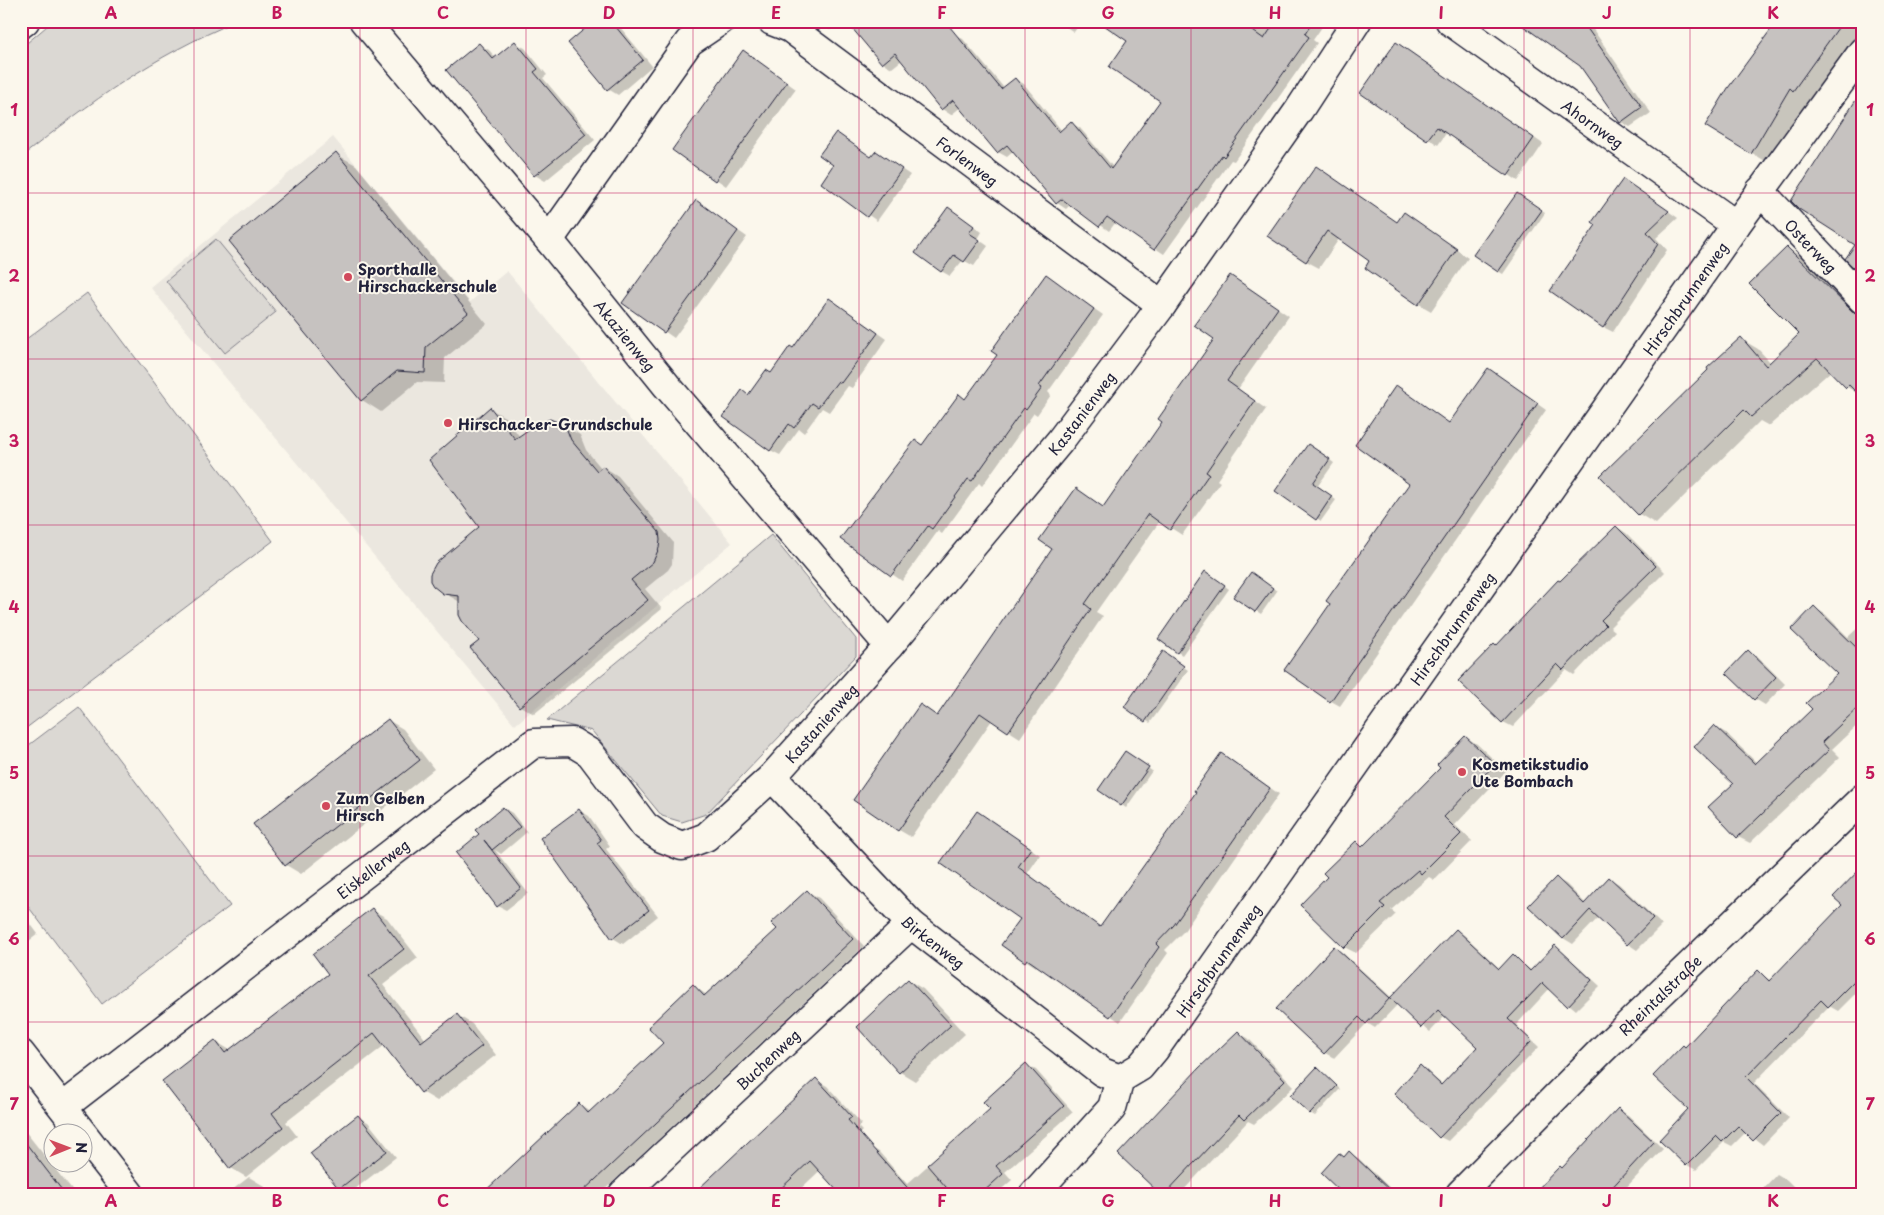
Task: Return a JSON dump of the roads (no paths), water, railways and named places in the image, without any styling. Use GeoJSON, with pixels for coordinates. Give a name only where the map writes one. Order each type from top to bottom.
{"type":"FeatureCollection","features":[{"type":"Feature","properties":{"kind":"main road"},"geometry":{"type":"LineString","coordinates":[[21,24],[25,21]]}},
{"type":"Feature","properties":{"kind":"main road","name":"Akazienweg"},"geometry":{"type":"LineString","coordinates":[[364,21],[549,240],[667,386],[889,646]]}},
{"type":"Feature","properties":{"kind":"main road"},"geometry":{"type":"LineString","coordinates":[[549,240],[689,42],[720,21]]}},
{"type":"Feature","properties":{"kind":"main road","name":"Forlenweg"},"geometry":{"type":"LineString","coordinates":[[772,21],[790,28],[1162,305]]}},
{"type":"Feature","properties":{"kind":"main road","name":"Kastanienweg"},"geometry":{"type":"LineString","coordinates":[[772,777],[889,646],[1060,441],[1162,305],[1298,110],[1357,21]]}},
{"type":"Feature","properties":{"kind":"main road","name":"Ahornweg"},"geometry":{"type":"LineString","coordinates":[[1450,21],[1736,225]]}},
{"type":"Feature","properties":{"kind":"main road","name":"Hirschbrunnenweg"},"geometry":{"type":"LineString","coordinates":[[1120,1079],[1140,1068],[1155,1049],[1760,191],[1863,51]]}},
{"type":"Feature","properties":{"kind":"main road","name":"Osterweg"},"geometry":{"type":"LineString","coordinates":[[1760,191],[1863,300]]}},
{"type":"Feature","properties":{"kind":"main road","name":"Eiskellerweg"},"geometry":{"type":"LineString","coordinates":[[63,1107],[534,743],[551,741],[572,742],[590,753],[645,826],[662,838],[682,846],[706,837],[772,777]]}},
{"type":"Feature","properties":{"kind":"main road","name":"Birkenweg"},"geometry":{"type":"LineString","coordinates":[[772,777],[911,924],[1102,1072],[1120,1079]]}},
{"type":"Feature","properties":{"kind":"main road","name":"Rheintalstraße"},"geometry":{"type":"LineString","coordinates":[[1460,1194],[1602,1050],[1863,798]]}},
{"type":"Feature","properties":{"kind":"main road","name":"Buchenweg"},"geometry":{"type":"LineString","coordinates":[[623,1194],[911,924]]}},
{"type":"Feature","properties":{"kind":"main road"},"geometry":{"type":"LineString","coordinates":[[21,1054],[130,1194]]}},
{"type":"Feature","properties":{"kind":"main road"},"geometry":{"type":"LineString","coordinates":[[1034,1194],[1112,1108],[1120,1079]]}},
{"type":"Feature","properties":{"kind":"place","name":"Sporthalle Hirschackerschule"},"geometry":{"type":"Point","coordinates":[348,277]}},
{"type":"Feature","properties":{"kind":"place","name":"Hirschacker-Grundschule"},"geometry":{"type":"Point","coordinates":[448,423]}},
{"type":"Feature","properties":{"kind":"place","name":"Kosmetikstudio Ute Bombach"},"geometry":{"type":"Point","coordinates":[1462,772]}},
{"type":"Feature","properties":{"kind":"place","name":"Zum Gelben Hirsch"},"geometry":{"type":"Point","coordinates":[326,806]}}]}
